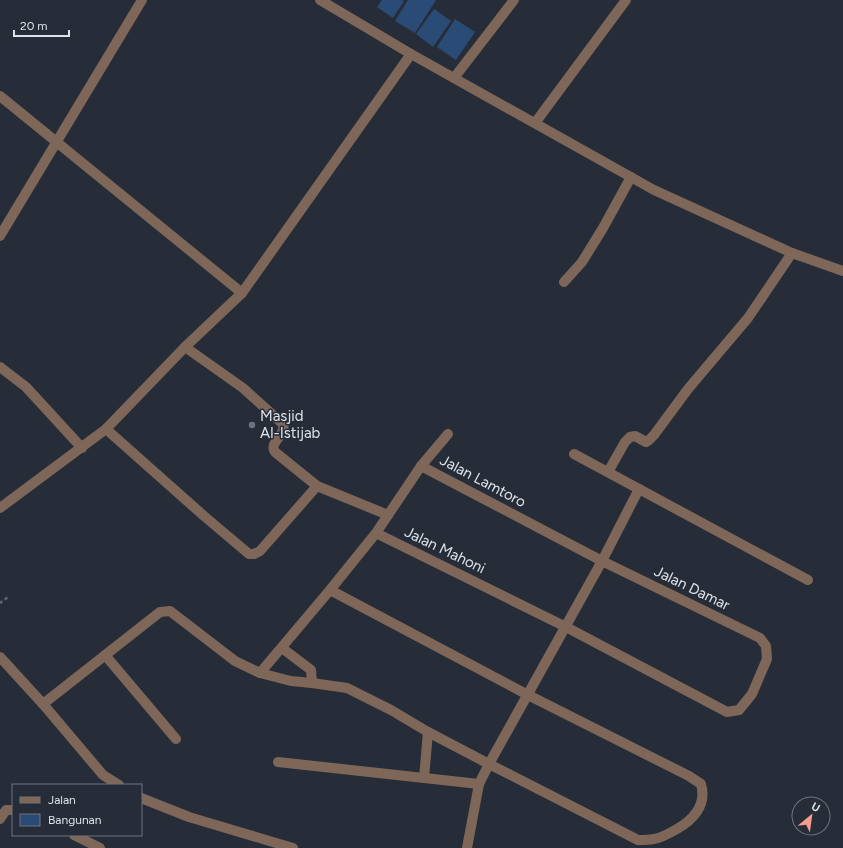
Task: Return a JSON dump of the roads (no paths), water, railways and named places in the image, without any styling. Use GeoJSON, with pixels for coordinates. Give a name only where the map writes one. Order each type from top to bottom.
{"type":"FeatureCollection","features":[{"type":"Feature","properties":{"kind":"street"},"geometry":{"type":"LineString","coordinates":[[0,236],[142,0]]}},
{"type":"Feature","properties":{"kind":"street"},"geometry":{"type":"LineString","coordinates":[[320,0],[411,54],[654,190],[792,253],[843,271]]}},
{"type":"Feature","properties":{"kind":"street"},"geometry":{"type":"LineString","coordinates":[[454,78],[514,0]]}},
{"type":"Feature","properties":{"kind":"street"},"geometry":{"type":"LineString","coordinates":[[535,123],[626,0]]}},
{"type":"Feature","properties":{"kind":"street"},"geometry":{"type":"LineString","coordinates":[[0,508],[106,429],[185,347],[242,293],[411,54]]}},
{"type":"Feature","properties":{"kind":"street"},"geometry":{"type":"LineString","coordinates":[[0,96],[242,293]]}},
{"type":"Feature","properties":{"kind":"street"},"geometry":{"type":"LineString","coordinates":[[564,282],[582,262],[631,178]]}},
{"type":"Feature","properties":{"kind":"street"},"geometry":{"type":"LineString","coordinates":[[608,472],[628,439],[635,436],[646,442],[654,435],[688,389],[748,318],[792,253]]}},
{"type":"Feature","properties":{"kind":"street"},"geometry":{"type":"LineString","coordinates":[[185,347],[243,388],[283,424],[284,431],[273,446],[273,449],[317,486],[388,515]]}},
{"type":"Feature","properties":{"kind":"street"},"geometry":{"type":"LineString","coordinates":[[0,367],[26,387],[82,448]]}},
{"type":"Feature","properties":{"kind":"street"},"geometry":{"type":"LineString","coordinates":[[106,429],[249,554],[260,552],[317,486]]}},
{"type":"Feature","properties":{"kind":"street"},"geometry":{"type":"LineString","coordinates":[[421,466],[448,434]]}},
{"type":"Feature","properties":{"kind":"street"},"geometry":{"type":"LineString","coordinates":[[574,454],[808,580]]}},
{"type":"Feature","properties":{"kind":"street","name":"Jalan Lamtoro"},"geometry":{"type":"LineString","coordinates":[[376,533],[421,466],[602,561]]}},
{"type":"Feature","properties":{"kind":"street"},"geometry":{"type":"LineString","coordinates":[[466,848],[479,784],[602,561],[639,489]]}},
{"type":"Feature","properties":{"kind":"street"},"geometry":{"type":"LineString","coordinates":[[260,673],[376,533]]}},
{"type":"Feature","properties":{"kind":"street","name":"Jalan Mahoni"},"geometry":{"type":"LineString","coordinates":[[376,533],[566,627],[727,712],[739,710],[752,694],[767,659],[766,646]]}},
{"type":"Feature","properties":{"kind":"street","name":"Jalan Damar"},"geometry":{"type":"LineString","coordinates":[[602,561],[747,631],[760,638],[766,646]]}},
{"type":"Feature","properties":{"kind":"street"},"geometry":{"type":"LineString","coordinates":[[43,704],[160,612],[170,611],[235,661],[260,673],[291,681],[347,688],[391,710],[428,732],[638,840],[655,839],[670,833],[690,821],[696,814],[702,802],[703,792],[701,784],[689,776],[528,696],[330,590]]}},
{"type":"Feature","properties":{"kind":"street"},"geometry":{"type":"LineString","coordinates":[[282,648],[311,670],[312,683]]}},
{"type":"Feature","properties":{"kind":"street"},"geometry":{"type":"LineString","coordinates":[[105,655],[176,739]]}},
{"type":"Feature","properties":{"kind":"street"},"geometry":{"type":"LineString","coordinates":[[0,657],[43,704],[103,775],[118,784]]}},
{"type":"Feature","properties":{"kind":"street"},"geometry":{"type":"LineString","coordinates":[[424,778],[428,732]]}},
{"type":"Feature","properties":{"kind":"street"},"geometry":{"type":"LineString","coordinates":[[278,762],[479,784]]}},
{"type":"Feature","properties":{"kind":"street"},"geometry":{"type":"LineString","coordinates":[[142,798],[189,817],[293,848]]}},
{"type":"Feature","properties":{"kind":"street"},"geometry":{"type":"LineString","coordinates":[[0,818],[6,810],[12,810]]}},
{"type":"Feature","properties":{"kind":"street"},"geometry":{"type":"LineString","coordinates":[[76,836],[100,848]]}},
{"type":"Feature","properties":{"kind":"place","name":"Masjid Al-Istijab"},"geometry":{"type":"Point","coordinates":[252,425]}}]}
